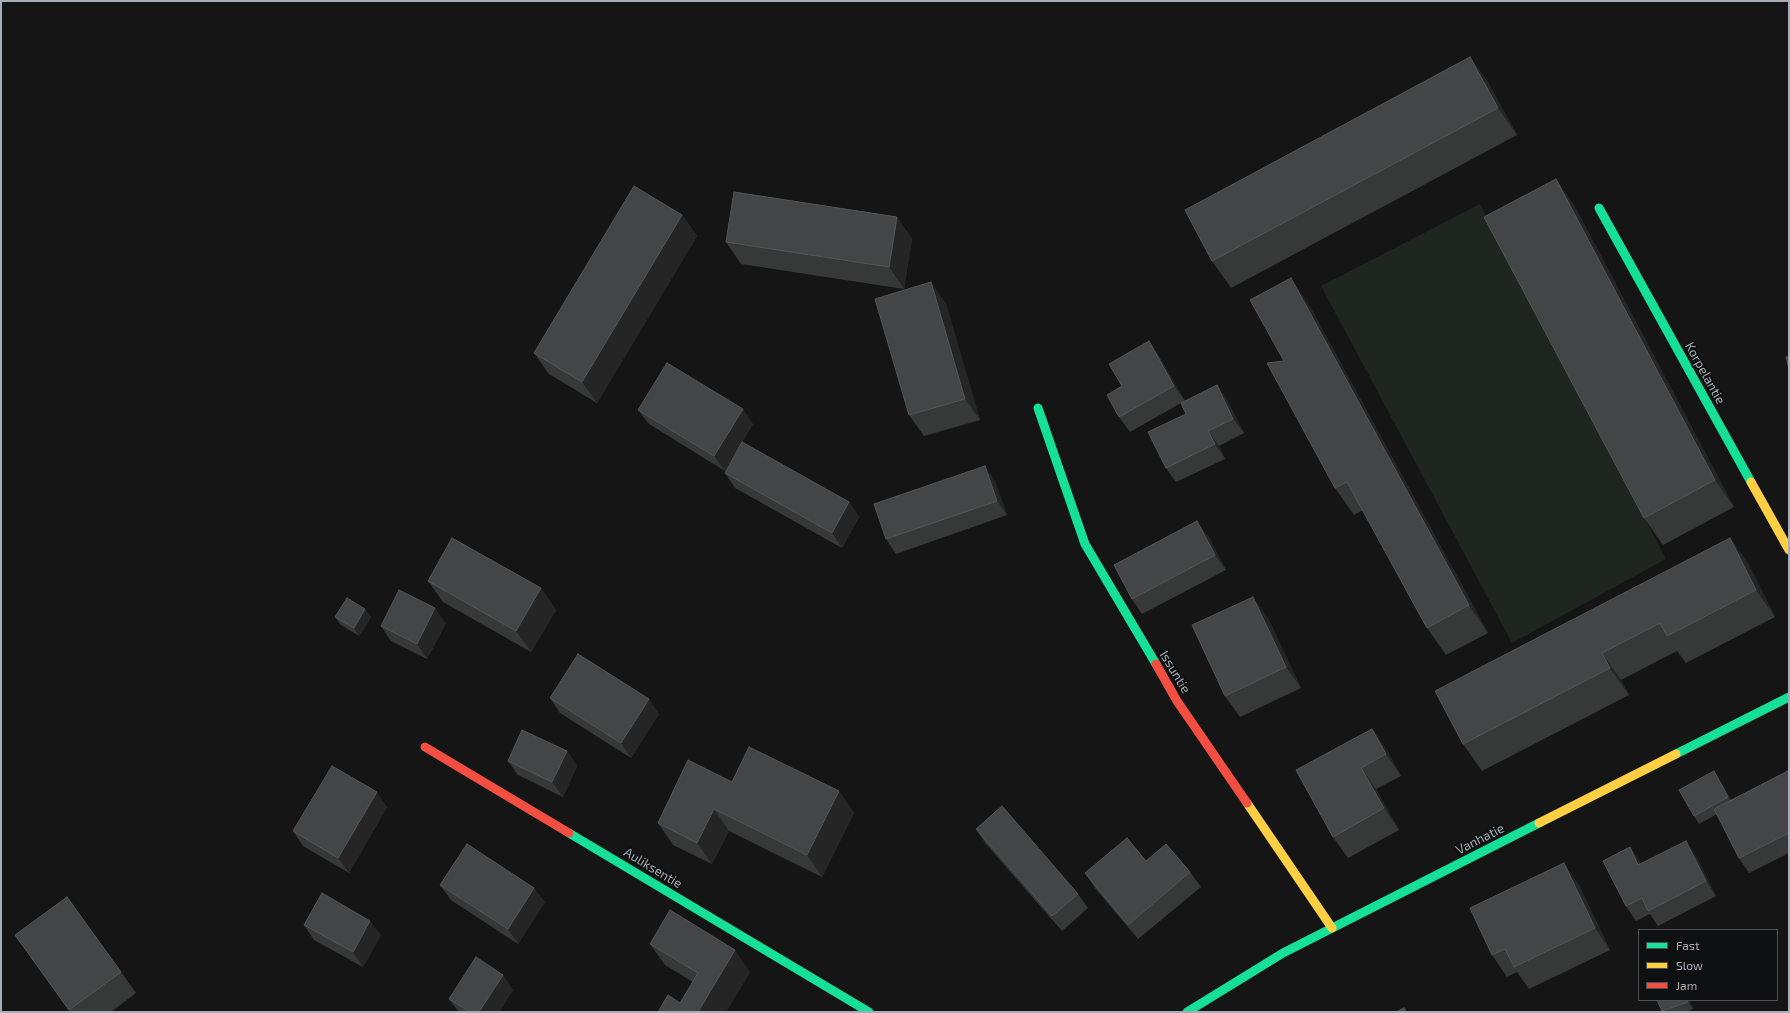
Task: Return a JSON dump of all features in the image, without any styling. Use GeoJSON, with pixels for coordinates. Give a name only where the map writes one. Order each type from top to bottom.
{"type":"FeatureCollection","features":[{"type":"Feature","properties":{"kind":"street","name":"Korpelantie"},"geometry":{"type":"LineString","coordinates":[[1599,208],[1789,550]]}},
{"type":"Feature","properties":{"kind":"street","name":"Issuntie"},"geometry":{"type":"LineString","coordinates":[[1038,408],[1085,544],[1177,701],[1332,928]]}},
{"type":"Feature","properties":{"kind":"street","name":"Vanhatie"},"geometry":{"type":"LineString","coordinates":[[1187,1012],[1283,953],[1789,697]]}},
{"type":"Feature","properties":{"kind":"street","name":"Auliksentie"},"geometry":{"type":"LineString","coordinates":[[425,747],[869,1012]]}},
{"type":"Feature","properties":{"kind":"shaded area"},"geometry":{"type":"Polygon","coordinates":[[[1480,204],[1666,559],[1512,643],[1321,286],[1480,204]]]}},
{"type":"Feature","properties":{"kind":"building"},"geometry":{"type":"Polygon","coordinates":[[[1470,57],[1498,108],[1212,261],[1185,210],[1470,57]]]}},
{"type":"Feature","properties":{"kind":"building"},"geometry":{"type":"Polygon","coordinates":[[[1556,179],[1715,480],[1644,518],[1484,217],[1556,179]]]}},
{"type":"Feature","properties":{"kind":"building"},"geometry":{"type":"Polygon","coordinates":[[[634,186],[682,215],[582,382],[534,353],[634,186]]]}},
{"type":"Feature","properties":{"kind":"building"},"geometry":{"type":"Polygon","coordinates":[[[734,192],[897,217],[889,267],[726,242],[734,192]]]}},
{"type":"Feature","properties":{"kind":"building"},"geometry":{"type":"Polygon","coordinates":[[[1291,278],[1469,605],[1427,628],[1347,482],[1335,488],[1267,363],[1284,361],[1250,300],[1291,278]]]}},
{"type":"Feature","properties":{"kind":"building"},"geometry":{"type":"Polygon","coordinates":[[[931,282],[965,399],[909,415],[875,299],[931,282]]]}},
{"type":"Feature","properties":{"kind":"building"},"geometry":{"type":"Polygon","coordinates":[[[1149,341],[1174,386],[1119,417],[1107,395],[1122,386],[1109,364],[1149,341]]]}},
{"type":"Feature","properties":{"kind":"building"},"geometry":{"type":"Polygon","coordinates":[[[1789,356],[1789,369],[1786,357],[1789,356]]]}},
{"type":"Feature","properties":{"kind":"building"},"geometry":{"type":"Polygon","coordinates":[[[667,363],[743,409],[714,456],[638,410],[667,363]]]}},
{"type":"Feature","properties":{"kind":"building"},"geometry":{"type":"Polygon","coordinates":[[[1217,385],[1233,419],[1208,431],[1215,444],[1166,468],[1148,432],[1186,414],[1181,403],[1217,385]]]}},
{"type":"Feature","properties":{"kind":"building"},"geometry":{"type":"Polygon","coordinates":[[[742,442],[849,502],[832,533],[725,473],[742,442]]]}},
{"type":"Feature","properties":{"kind":"building"},"geometry":{"type":"Polygon","coordinates":[[[985,466],[997,501],[886,539],[874,504],[985,466]]]}},
{"type":"Feature","properties":{"kind":"building"},"geometry":{"type":"Polygon","coordinates":[[[1197,521],[1215,555],[1132,599],[1114,565],[1197,521]]]}},
{"type":"Feature","properties":{"kind":"building"},"geometry":{"type":"Polygon","coordinates":[[[452,538],[541,588],[516,631],[428,581],[452,538]]]}},
{"type":"Feature","properties":{"kind":"building"},"geometry":{"type":"Polygon","coordinates":[[[1730,538],[1756,590],[1667,636],[1660,623],[1602,653],[1610,668],[1463,744],[1435,691],[1730,538]]]}},
{"type":"Feature","properties":{"kind":"building"},"geometry":{"type":"Polygon","coordinates":[[[399,590],[435,608],[417,644],[381,626],[399,590]]]}},
{"type":"Feature","properties":{"kind":"building"},"geometry":{"type":"Polygon","coordinates":[[[1253,597],[1286,667],[1225,696],[1192,625],[1253,597]]]}},
{"type":"Feature","properties":{"kind":"building"},"geometry":{"type":"Polygon","coordinates":[[[347,598],[365,609],[354,628],[335,617],[347,598]]]}},
{"type":"Feature","properties":{"kind":"building"},"geometry":{"type":"Polygon","coordinates":[[[578,654],[649,699],[621,743],[550,698],[578,654]]]}},
{"type":"Feature","properties":{"kind":"building"},"geometry":{"type":"Polygon","coordinates":[[[1372,729],[1386,754],[1361,768],[1384,808],[1333,837],[1296,770],[1372,729]]]}},
{"type":"Feature","properties":{"kind":"building"},"geometry":{"type":"Polygon","coordinates":[[[522,730],[567,751],[552,782],[508,761],[522,730]]]}},
{"type":"Feature","properties":{"kind":"building"},"geometry":{"type":"Polygon","coordinates":[[[749,747],[839,791],[807,855],[714,809],[697,843],[658,823],[688,760],[732,782],[749,747]]]}},
{"type":"Feature","properties":{"kind":"building"},"geometry":{"type":"Polygon","coordinates":[[[332,766],[377,792],[338,858],[293,831],[332,766]]]}},
{"type":"Feature","properties":{"kind":"building"},"geometry":{"type":"Polygon","coordinates":[[[1714,771],[1728,797],[1694,816],[1679,790],[1714,771]]]}},
{"type":"Feature","properties":{"kind":"building"},"geometry":{"type":"Polygon","coordinates":[[[1788,771],[1789,833],[1739,858],[1714,809],[1788,771]]]}},
{"type":"Feature","properties":{"kind":"building"},"geometry":{"type":"Polygon","coordinates":[[[1002,806],[1078,894],[1052,916],[976,829],[1002,806]]]}},
{"type":"Feature","properties":{"kind":"building"},"geometry":{"type":"Polygon","coordinates":[[[1127,838],[1146,861],[1166,844],[1190,872],[1128,925],[1085,873],[1127,838]]]}},
{"type":"Feature","properties":{"kind":"building"},"geometry":{"type":"Polygon","coordinates":[[[1686,841],[1706,881],[1648,911],[1642,898],[1626,906],[1603,861],[1630,847],[1638,865],[1686,841]]]}},
{"type":"Feature","properties":{"kind":"building"},"geometry":{"type":"Polygon","coordinates":[[[467,844],[534,888],[508,929],[440,885],[467,844]]]}},
{"type":"Feature","properties":{"kind":"building"},"geometry":{"type":"Polygon","coordinates":[[[1564,863],[1595,928],[1514,967],[1505,949],[1492,955],[1470,908],[1564,863]]]}},
{"type":"Feature","properties":{"kind":"building"},"geometry":{"type":"Polygon","coordinates":[[[322,893],[370,921],[353,952],[304,925],[322,893]]]}},
{"type":"Feature","properties":{"kind":"building"},"geometry":{"type":"Polygon","coordinates":[[[67,897],[121,972],[69,1010],[15,935],[67,897]]]}},
{"type":"Feature","properties":{"kind":"building"},"geometry":{"type":"Polygon","coordinates":[[[670,910],[735,950],[698,1012],[658,1012],[668,995],[680,1003],[698,973],[650,944],[670,910]]]}},
{"type":"Feature","properties":{"kind":"building"},"geometry":{"type":"Polygon","coordinates":[[[476,957],[503,975],[479,1012],[470,1012],[449,999],[476,957]]]}},
{"type":"Feature","properties":{"kind":"building"},"geometry":{"type":"Polygon","coordinates":[[[1657,1001],[1688,1002],[1662,1011],[1657,1001]]]}},
{"type":"Feature","properties":{"kind":"building"},"geometry":{"type":"Polygon","coordinates":[[[1404,1008],[1406,1012],[1396,1012],[1404,1008]]]}},
{"type":"Feature","properties":{"kind":"traffic: fast"},"geometry":{"type":"LineString","coordinates":[[1599,208],[1751,482]]}},
{"type":"Feature","properties":{"kind":"traffic: fast"},"geometry":{"type":"LineString","coordinates":[[1038,408],[1085,544],[1156,664]]}},
{"type":"Feature","properties":{"kind":"traffic: fast"},"geometry":{"type":"LineString","coordinates":[[1676,754],[1789,697]]}},
{"type":"Feature","properties":{"kind":"traffic: fast"},"geometry":{"type":"LineString","coordinates":[[1187,1012],[1283,953],[1539,823]]}},
{"type":"Feature","properties":{"kind":"traffic: fast"},"geometry":{"type":"LineString","coordinates":[[569,833],[869,1012]]}},
{"type":"Feature","properties":{"kind":"traffic: slow"},"geometry":{"type":"LineString","coordinates":[[1751,482],[1789,550]]}},
{"type":"Feature","properties":{"kind":"traffic: slow"},"geometry":{"type":"LineString","coordinates":[[1539,823],[1676,754]]}},
{"type":"Feature","properties":{"kind":"traffic: slow"},"geometry":{"type":"LineString","coordinates":[[1247,803],[1332,928]]}},
{"type":"Feature","properties":{"kind":"traffic: jam"},"geometry":{"type":"LineString","coordinates":[[1156,664],[1177,701],[1247,803]]}},
{"type":"Feature","properties":{"kind":"traffic: jam"},"geometry":{"type":"LineString","coordinates":[[425,747],[569,833]]}}]}
